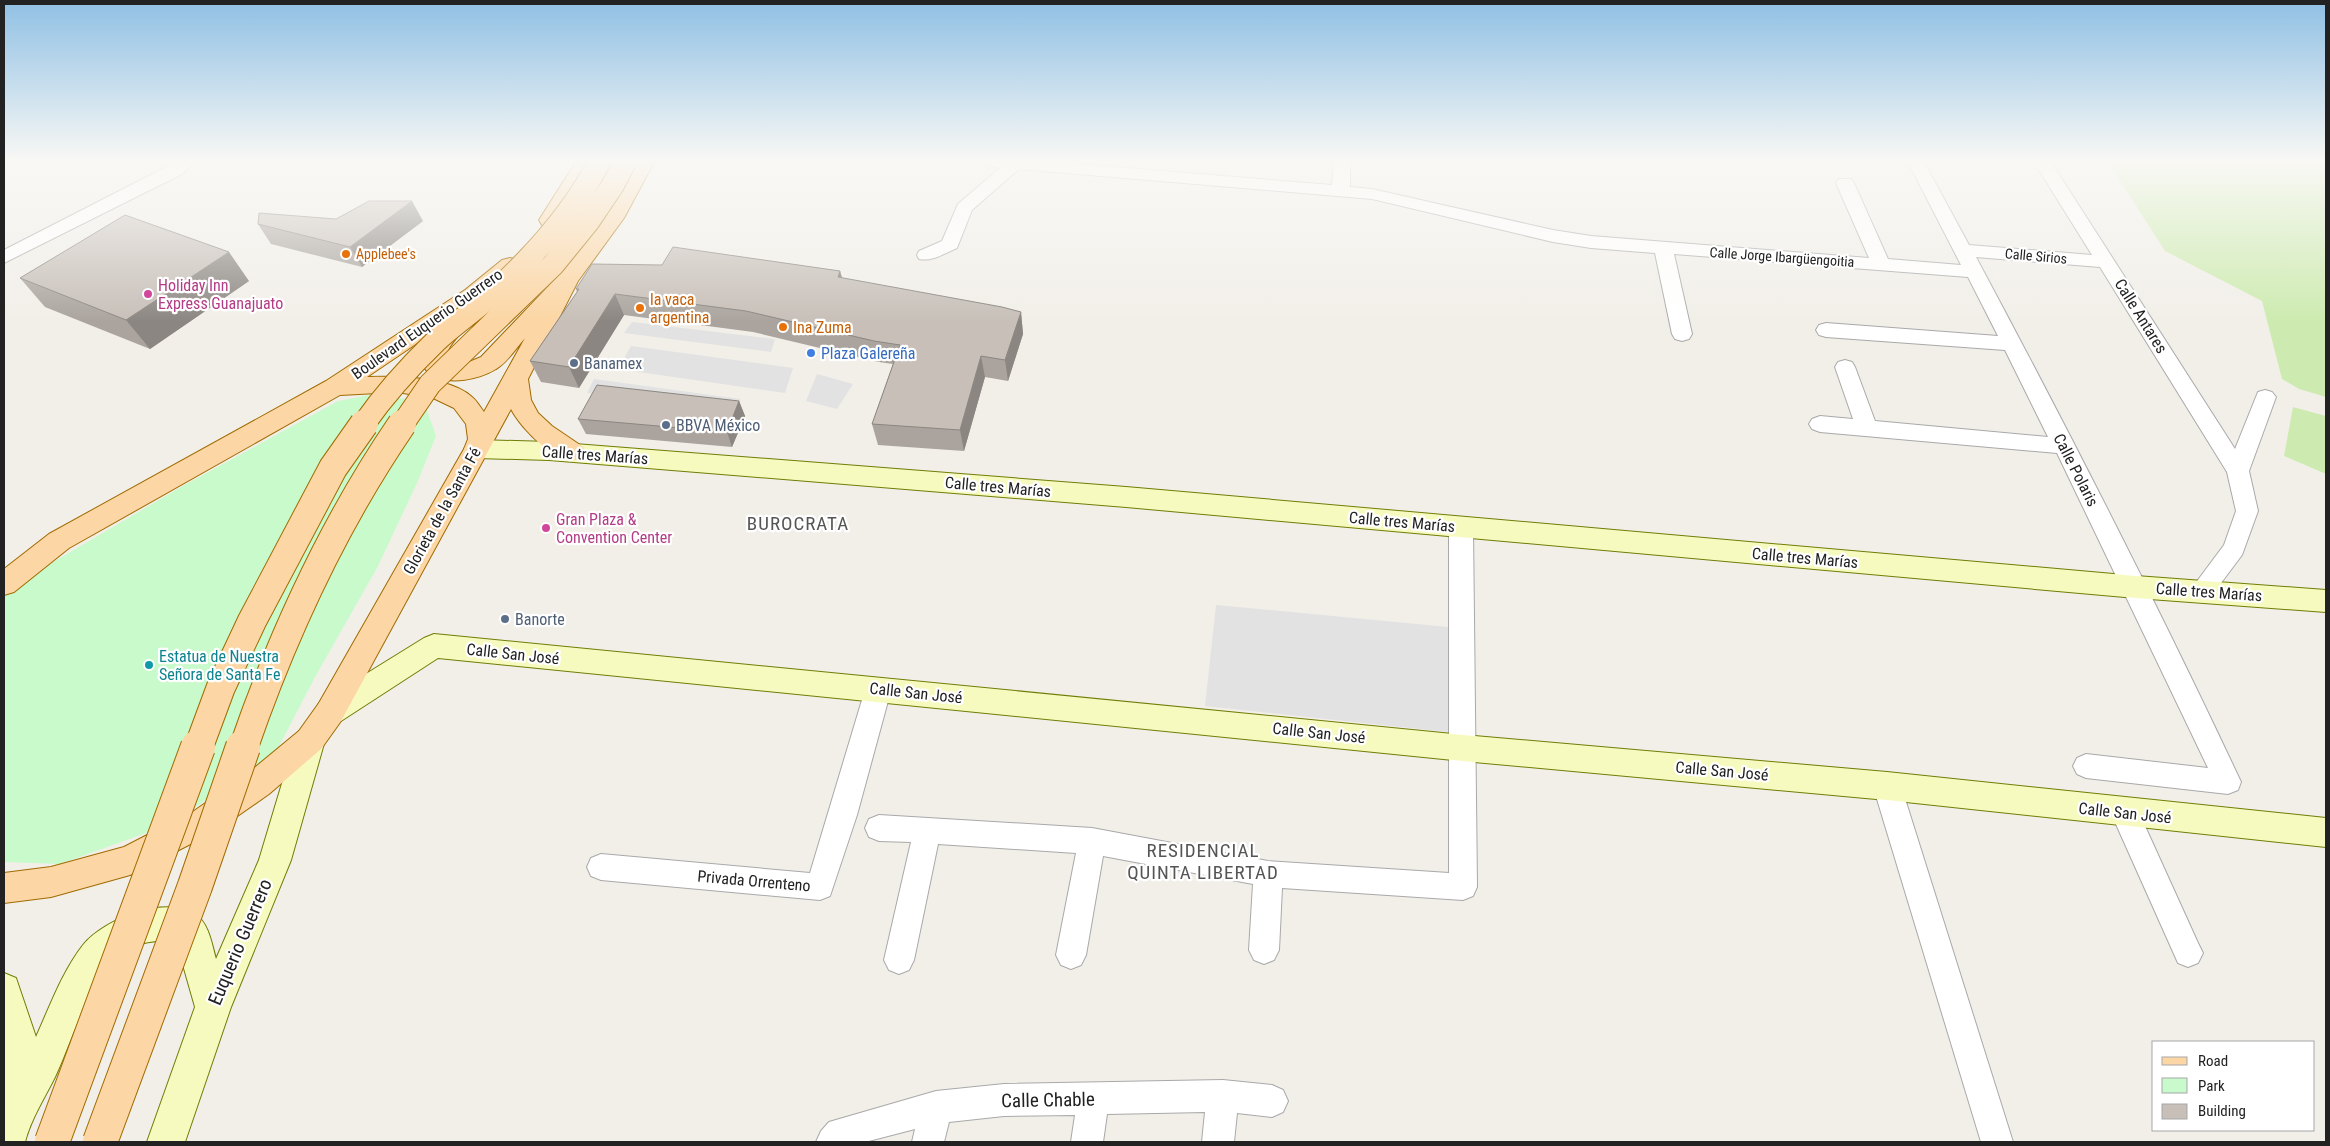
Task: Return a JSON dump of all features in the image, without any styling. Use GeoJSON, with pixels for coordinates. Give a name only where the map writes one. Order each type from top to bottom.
{"type":"FeatureCollection","features":[{"type":"Feature","properties":{"kind":"main road","name":"Boulevard Euquerio Guerrero"},"geometry":{"type":"LineString","coordinates":[[335,387],[502,274],[554,215]]}},
{"type":"Feature","properties":{"kind":"main road"},"geometry":{"type":"LineString","coordinates":[[52,1142],[154,860],[221,687],[252,621],[333,468],[374,410],[404,375],[436,341],[489,297],[534,253],[564,215]]}},
{"type":"Feature","properties":{"kind":"main road"},"geometry":{"type":"LineString","coordinates":[[100,1142],[195,886],[265,685],[293,620],[370,471],[430,384],[559,258],[592,215]]}},
{"type":"Feature","properties":{"kind":"main road"},"geometry":{"type":"LineString","coordinates":[[527,248],[509,276],[465,316],[435,348],[432,355],[434,364],[439,369],[452,373],[466,373],[477,370],[489,363],[568,279],[615,215]]}},
{"type":"Feature","properties":{"kind":"main road"},"geometry":{"type":"LineString","coordinates":[[479,444],[516,379],[568,279]]}},
{"type":"Feature","properties":{"kind":"main road"},"geometry":{"type":"LineString","coordinates":[[516,379],[519,402],[528,418],[548,436],[574,453]]}},
{"type":"Feature","properties":{"kind":"main road","name":"Glorieta de la Santa Fé"},"geometry":{"type":"LineString","coordinates":[[4,584],[59,541],[335,387],[397,384],[438,390],[462,402],[478,422],[479,444],[330,712],[310,740],[258,784],[205,821],[130,860],[51,882],[4,888]]}},
{"type":"Feature","properties":{"kind":"main road","name":"Calle tres Marías"},"geometry":{"type":"LineString","coordinates":[[479,444],[1126,497],[2136,587],[2326,601]]}},
{"type":"Feature","properties":{"kind":"main road"},"geometry":{"type":"LineString","coordinates":[[4,570],[59,541]]}},
{"type":"Feature","properties":{"kind":"main road","name":"Calle San José"},"geometry":{"type":"LineString","coordinates":[[330,712],[434,646],[1463,748],[1886,786],[2326,833]]}},
{"type":"Feature","properties":{"kind":"main road","name":"Euquerio Guerrero"},"geometry":{"type":"LineString","coordinates":[[166,1142],[212,1007],[275,860],[310,740]]}},
{"type":"Feature","properties":{"kind":"main road"},"geometry":{"type":"LineString","coordinates":[[9,1131],[90,964],[106,945],[120,935],[143,927],[168,924],[184,926],[192,935],[212,1007]]}},
{"type":"Feature","properties":{"kind":"main road"},"geometry":{"type":"LineString","coordinates":[[4,990],[22,1051],[9,1131]]}},
{"type":"Feature","properties":{"kind":"street"},"geometry":{"type":"LineString","coordinates":[[4,257],[86,215]]}},
{"type":"Feature","properties":{"kind":"street"},"geometry":{"type":"LineString","coordinates":[[926,255],[950,244],[961,215]]}},
{"type":"Feature","properties":{"kind":"street","name":"Calle Jorge Ibargüengoitia"},"geometry":{"type":"LineString","coordinates":[[1465,215],[1553,236],[1591,242],[1975,272]]}},
{"type":"Feature","properties":{"kind":"street"},"geometry":{"type":"LineString","coordinates":[[1859,215],[1881,264]]}},
{"type":"Feature","properties":{"kind":"street","name":"Calle Polaris"},"geometry":{"type":"LineString","coordinates":[[1945,215],[2136,587],[2228,782],[2086,766]]}},
{"type":"Feature","properties":{"kind":"street","name":"Calle Antares"},"geometry":{"type":"LineString","coordinates":[[2077,215],[2238,471],[2247,512],[2234,549],[2201,592]]}},
{"type":"Feature","properties":{"kind":"street"},"geometry":{"type":"LineString","coordinates":[[1663,248],[1682,334]]}},
{"type":"Feature","properties":{"kind":"street","name":"Calle Sirios"},"geometry":{"type":"LineString","coordinates":[[1964,250],[2107,262]]}},
{"type":"Feature","properties":{"kind":"street"},"geometry":{"type":"LineString","coordinates":[[1826,330],[2012,344]]}},
{"type":"Feature","properties":{"kind":"street"},"geometry":{"type":"LineString","coordinates":[[1845,367],[1866,428]]}},
{"type":"Feature","properties":{"kind":"street"},"geometry":{"type":"LineString","coordinates":[[2238,471],[2265,397]]}},
{"type":"Feature","properties":{"kind":"street"},"geometry":{"type":"LineString","coordinates":[[1820,424],[2064,446]]}},
{"type":"Feature","properties":{"kind":"street"},"geometry":{"type":"LineString","coordinates":[[879,828],[1092,841],[1268,874],[1463,887],[1461,528]]}},
{"type":"Feature","properties":{"kind":"street","name":"Privada Orrenteno"},"geometry":{"type":"LineString","coordinates":[[601,867],[820,887],[843,815],[878,690]]}},
{"type":"Feature","properties":{"kind":"street"},"geometry":{"type":"LineString","coordinates":[[1886,786],[1997,1142]]}},
{"type":"Feature","properties":{"kind":"street"},"geometry":{"type":"LineString","coordinates":[[2125,813],[2188,953]]}},
{"type":"Feature","properties":{"kind":"street"},"geometry":{"type":"LineString","coordinates":[[899,960],[927,831]]}},
{"type":"Feature","properties":{"kind":"street"},"geometry":{"type":"LineString","coordinates":[[1071,955],[1092,841]]}},
{"type":"Feature","properties":{"kind":"street"},"geometry":{"type":"LineString","coordinates":[[1264,950],[1268,874]]}},
{"type":"Feature","properties":{"kind":"street"},"geometry":{"type":"LineString","coordinates":[[1218,1142],[1223,1096]]}},
{"type":"Feature","properties":{"kind":"street","name":"Calle Chable"},"geometry":{"type":"LineString","coordinates":[[832,1142],[840,1133],[936,1107],[1004,1100],[1223,1096],[1272,1101]]}},
{"type":"Feature","properties":{"kind":"street"},"geometry":{"type":"LineString","coordinates":[[1087,1142],[1093,1099]]}},
{"type":"Feature","properties":{"kind":"street"},"geometry":{"type":"LineString","coordinates":[[928,1142],[936,1107]]}},
{"type":"Feature","properties":{"kind":"green space"},"geometry":{"type":"Polygon","coordinates":[[[2142,215],[2326,215],[2326,397],[2299,389],[2282,379],[2262,301],[2165,251],[2142,215]]]}},
{"type":"Feature","properties":{"kind":"green space"},"geometry":{"type":"Polygon","coordinates":[[[375,394],[424,402],[436,436],[417,483],[377,568],[315,677],[276,752],[171,824],[60,864],[4,862],[4,597],[21,581],[181,487],[338,401],[375,394]]]}},
{"type":"Feature","properties":{"kind":"green space"},"geometry":{"type":"Polygon","coordinates":[[[2293,407],[2326,416],[2326,474],[2284,456],[2293,407]]]}},
{"type":"Feature","properties":{"kind":"shaded area"},"geometry":{"type":"Polygon","coordinates":[[[632,322],[775,339],[771,352],[624,333],[632,322]]]}},
{"type":"Feature","properties":{"kind":"shaded area"},"geometry":{"type":"Polygon","coordinates":[[[631,346],[793,368],[785,393],[618,369],[631,346]]]}},
{"type":"Feature","properties":{"kind":"shaded area"},"geometry":{"type":"Polygon","coordinates":[[[817,374],[853,384],[837,409],[806,401],[817,374]]]}},
{"type":"Feature","properties":{"kind":"shaded area"},"geometry":{"type":"Polygon","coordinates":[[[594,379],[740,399],[739,411],[587,393],[594,379]]]}},
{"type":"Feature","properties":{"kind":"shaded area"},"geometry":{"type":"Polygon","coordinates":[[[1216,605],[1448,627],[1448,732],[1205,706],[1216,605]]]}},
{"type":"Feature","properties":{"kind":"building"},"geometry":{"type":"Polygon","coordinates":[[[124,215],[229,252],[126,320],[20,278],[124,215]]]}},
{"type":"Feature","properties":{"kind":"building"},"geometry":{"type":"Polygon","coordinates":[[[259,215],[336,219],[342,215],[392,215],[350,247],[258,224],[259,215]]]}},
{"type":"Feature","properties":{"kind":"building"},"geometry":{"type":"Polygon","coordinates":[[[673,247],[840,271],[838,277],[1021,312],[1005,360],[981,356],[960,430],[872,424],[900,345],[874,341],[746,311],[615,294],[569,367],[530,361],[579,289],[576,289],[592,264],[662,265],[673,247]]]}},
{"type":"Feature","properties":{"kind":"building"},"geometry":{"type":"Polygon","coordinates":[[[597,385],[739,401],[727,432],[578,419],[597,385]]]}},
{"type":"Feature","properties":{"kind":"place","name":"Applebee's"},"geometry":{"type":"Point","coordinates":[346,254]}},
{"type":"Feature","properties":{"kind":"place","name":"Holiday Inn Express Guanajuato"},"geometry":{"type":"Point","coordinates":[148,294]}},
{"type":"Feature","properties":{"kind":"place","name":"la vaca argentina"},"geometry":{"type":"Point","coordinates":[640,308]}},
{"type":"Feature","properties":{"kind":"place","name":"Ina Zuma"},"geometry":{"type":"Point","coordinates":[783,327]}},
{"type":"Feature","properties":{"kind":"place","name":"Plaza Galereña"},"geometry":{"type":"Point","coordinates":[811,353]}},
{"type":"Feature","properties":{"kind":"place","name":"Banamex"},"geometry":{"type":"Point","coordinates":[574,363]}},
{"type":"Feature","properties":{"kind":"place","name":"BBVA México"},"geometry":{"type":"Point","coordinates":[666,425]}},
{"type":"Feature","properties":{"kind":"place","name":"Gran Plaza & Convention Center"},"geometry":{"type":"Point","coordinates":[546,528]}},
{"type":"Feature","properties":{"kind":"place","name":"Banorte"},"geometry":{"type":"Point","coordinates":[505,619]}},
{"type":"Feature","properties":{"kind":"place","name":"Estatua de Nuestra Señora de Santa Fe"},"geometry":{"type":"Point","coordinates":[149,665]}},
{"type":"Feature","properties":{"kind":"district","name":"BUROCRATA"},"geometry":{"type":"Point","coordinates":[798,523]}},
{"type":"Feature","properties":{"kind":"district","name":"RESIDENCIAL QUINTA LIBERTAD"},"geometry":{"type":"Point","coordinates":[1203,861]}}]}
